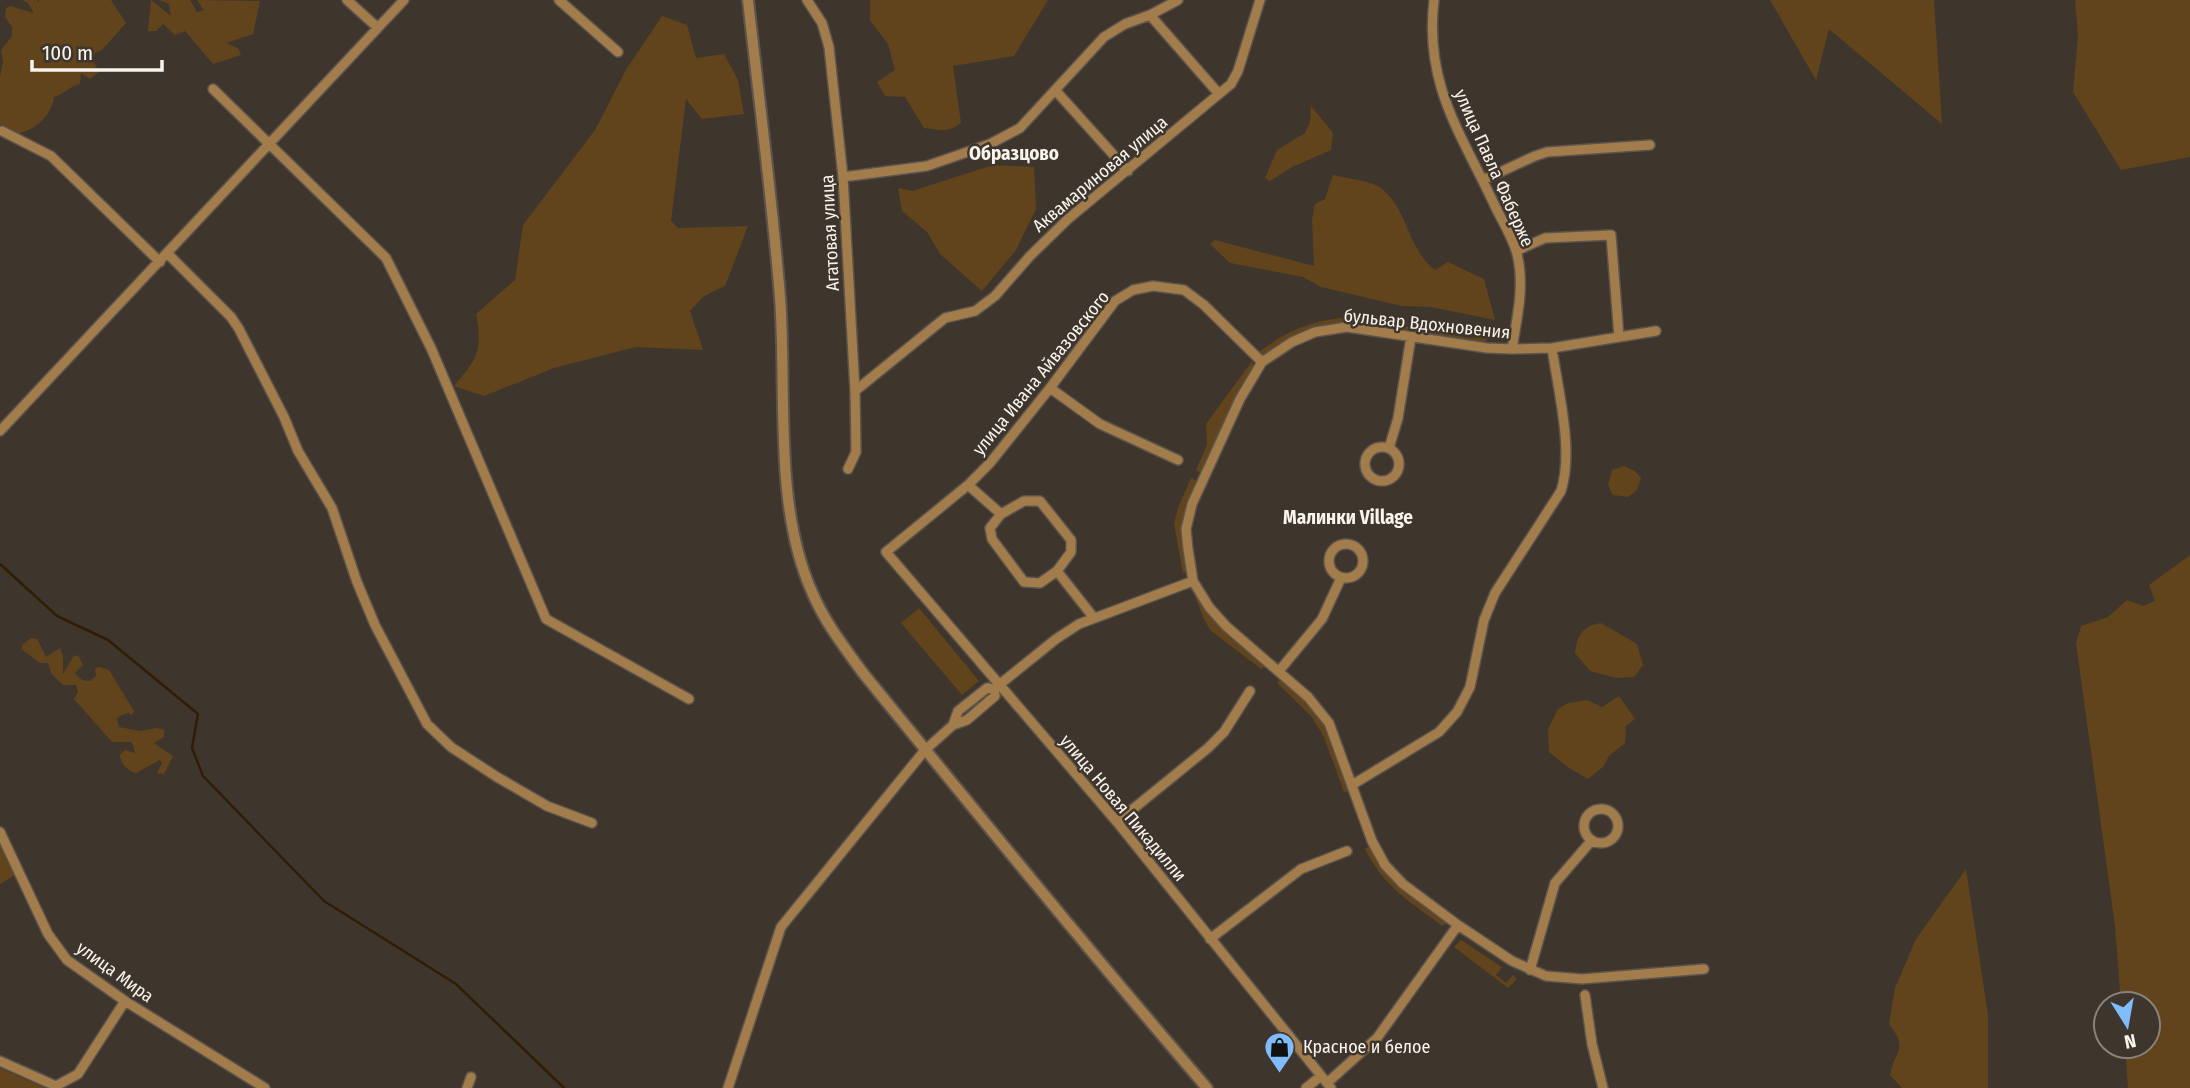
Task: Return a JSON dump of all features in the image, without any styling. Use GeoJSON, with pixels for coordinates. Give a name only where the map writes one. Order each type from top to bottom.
{"type":"FeatureCollection","features":[{"type":"Feature","properties":{"kind":"street"},"geometry":{"type":"LineString","coordinates":[[347,0],[378,29]]}},
{"type":"Feature","properties":{"kind":"street"},"geometry":{"type":"LineString","coordinates":[[0,431],[404,0]]}},
{"type":"Feature","properties":{"kind":"street"},"geometry":{"type":"LineString","coordinates":[[559,0],[618,52]]}},
{"type":"Feature","properties":{"kind":"street"},"geometry":{"type":"LineString","coordinates":[[748,0],[780,299],[790,510],[802,568],[812,593],[835,634],[863,673],[1091,952],[1207,1088]]}},
{"type":"Feature","properties":{"kind":"street","name":"Агатовая улица"},"geometry":{"type":"LineString","coordinates":[[807,0],[822,23],[829,47],[843,177],[855,391],[856,452],[848,469]]}},
{"type":"Feature","properties":{"kind":"street"},"geometry":{"type":"LineString","coordinates":[[843,177],[928,166],[990,144],[1020,128],[1104,37],[1125,24],[1150,15],[1178,0]]}},
{"type":"Feature","properties":{"kind":"street","name":"Аквамариновая улица"},"geometry":{"type":"LineString","coordinates":[[855,391],[945,318],[975,311],[995,296],[1030,256],[1068,219],[1231,84],[1238,71],[1260,0]]}},
{"type":"Feature","properties":{"kind":"street","name":"улица Павла Фаберже"},"geometry":{"type":"LineString","coordinates":[[1434,0],[1431,28],[1436,72],[1450,116],[1516,251],[1521,293],[1512,349]]}},
{"type":"Feature","properties":{"kind":"street"},"geometry":{"type":"LineString","coordinates":[[1150,15],[1219,94]]}},
{"type":"Feature","properties":{"kind":"street"},"geometry":{"type":"LineString","coordinates":[[213,89],[386,258],[431,348],[546,619],[689,699]]}},
{"type":"Feature","properties":{"kind":"street"},"geometry":{"type":"LineString","coordinates":[[1056,91],[1128,171]]}},
{"type":"Feature","properties":{"kind":"street"},"geometry":{"type":"LineString","coordinates":[[2,131],[51,156],[160,262]]}},
{"type":"Feature","properties":{"kind":"street"},"geometry":{"type":"LineString","coordinates":[[1483,180],[1547,152],[1650,145]]}},
{"type":"Feature","properties":{"kind":"street"},"geometry":{"type":"LineString","coordinates":[[1516,251],[1545,238],[1611,235],[1619,337]]}},
{"type":"Feature","properties":{"kind":"street"},"geometry":{"type":"LineString","coordinates":[[168,254],[239,328],[298,451],[331,508],[356,582],[375,625],[427,724],[452,747],[497,778],[547,806],[592,823]]}},
{"type":"Feature","properties":{"kind":"street","name":"улица Ивана Айвазовского"},"geometry":{"type":"LineString","coordinates":[[886,552],[968,485],[990,463],[1115,301],[1133,290],[1153,286],[1184,290],[1204,305],[1262,362]]}},
{"type":"Feature","properties":{"kind":"street","name":"бульвар Вдохновения"},"geometry":{"type":"LineString","coordinates":[[1656,331],[1552,348],[1512,349],[1486,348],[1347,327],[1315,332],[1292,342],[1262,362],[1240,399],[1192,504],[1186,529],[1193,581],[1209,607],[1226,626],[1308,697],[1329,723],[1372,841],[1385,865],[1403,884],[1512,961],[1546,976],[1583,979],[1704,969]]}},
{"type":"Feature","properties":{"kind":"street"},"geometry":{"type":"LineString","coordinates":[[1389,448],[1398,418],[1411,337]]}},
{"type":"Feature","properties":{"kind":"street"},"geometry":{"type":"LineString","coordinates":[[1352,785],[1439,732],[1457,712],[1470,687],[1484,620],[1495,593],[1561,491],[1567,454],[1552,348]]}},
{"type":"Feature","properties":{"kind":"street"},"geometry":{"type":"LineString","coordinates":[[1050,388],[1100,424],[1178,460]]}},
{"type":"Feature","properties":{"kind":"street"},"geometry":{"type":"LineString","coordinates":[[1384,446],[1389,448],[1398,455],[1398,471],[1386,481],[1374,480],[1366,470],[1366,458],[1373,449],[1384,446]]}},
{"type":"Feature","properties":{"kind":"street"},"geometry":{"type":"LineString","coordinates":[[968,485],[1001,514]]}},
{"type":"Feature","properties":{"kind":"street"},"geometry":{"type":"LineString","coordinates":[[1024,501],[1040,501],[1071,540],[1071,552],[1057,571],[1040,583],[1024,582],[992,539],[990,528],[1001,514],[1024,501]]}},
{"type":"Feature","properties":{"kind":"street","name":"улица Новая Пикадилли"},"geometry":{"type":"LineString","coordinates":[[886,552],[996,687],[1117,822],[1327,1084]]}},
{"type":"Feature","properties":{"kind":"street"},"geometry":{"type":"LineString","coordinates":[[1057,571],[1094,618]]}},
{"type":"Feature","properties":{"kind":"street"},"geometry":{"type":"LineString","coordinates":[[1279,671],[1322,619],[1341,578]]}},
{"type":"Feature","properties":{"kind":"street"},"geometry":{"type":"LineString","coordinates":[[728,1088],[780,927],[925,750],[953,725],[967,720],[985,705],[995,696],[996,687],[1079,624],[1193,581]]}},
{"type":"Feature","properties":{"kind":"street"},"geometry":{"type":"LineString","coordinates":[[1117,822],[1208,748],[1224,732],[1250,691]]}},
{"type":"Feature","properties":{"kind":"street","name":"улица Мира"},"geometry":{"type":"LineString","coordinates":[[0,832],[48,934],[67,960],[125,1001],[265,1088]]}},
{"type":"Feature","properties":{"kind":"street"},"geometry":{"type":"LineString","coordinates":[[1530,970],[1555,883],[1592,840]]}},
{"type":"Feature","properties":{"kind":"street"},"geometry":{"type":"LineString","coordinates":[[1210,939],[1301,869],[1347,851]]}},
{"type":"Feature","properties":{"kind":"street"},"geometry":{"type":"LineString","coordinates":[[1306,1088],[1327,1084],[1377,1038],[1458,925]]}},
{"type":"Feature","properties":{"kind":"street"},"geometry":{"type":"LineString","coordinates":[[1585,995],[1592,1044],[1603,1088]]}},
{"type":"Feature","properties":{"kind":"street"},"geometry":{"type":"LineString","coordinates":[[0,1061],[56,1086],[78,1074],[125,1001]]}},
{"type":"Feature","properties":{"kind":"street"},"geometry":{"type":"LineString","coordinates":[[467,1088],[471,1077]]}},
{"type":"Feature","properties":{"kind":"shaded area"},"geometry":{"type":"Polygon","coordinates":[[[22,0],[37,0],[39,3],[39,0],[111,0],[126,23],[102,50],[95,53],[93,60],[99,72],[90,79],[81,73],[80,84],[54,97],[49,111],[40,123],[27,131],[13,134],[0,124],[0,76],[3,62],[1,50],[12,36],[12,27],[5,17],[6,8],[10,6],[34,13],[28,3],[22,0]]]}},
{"type":"Feature","properties":{"kind":"shaded area"},"geometry":{"type":"Polygon","coordinates":[[[151,0],[171,16],[169,4],[159,0],[190,0],[197,12],[204,10],[197,0],[260,1],[253,34],[226,43],[238,48],[241,55],[213,64],[185,31],[175,35],[163,24],[156,31],[148,31],[151,0]]]}},
{"type":"Feature","properties":{"kind":"shaded area"},"geometry":{"type":"Polygon","coordinates":[[[870,0],[1048,0],[1014,56],[953,66],[961,123],[944,130],[924,128],[905,97],[885,96],[877,82],[895,70],[888,44],[870,20],[870,0]]]}},
{"type":"Feature","properties":{"kind":"shaded area"},"geometry":{"type":"Polygon","coordinates":[[[1770,0],[1934,0],[1942,124],[1829,29],[1816,80],[1770,0]]]}},
{"type":"Feature","properties":{"kind":"shaded area"},"geometry":{"type":"Polygon","coordinates":[[[2075,0],[2190,0],[2190,157],[2121,170],[2073,92],[2078,36],[2075,0]]]}},
{"type":"Feature","properties":{"kind":"shaded area"},"geometry":{"type":"Polygon","coordinates":[[[662,16],[687,25],[696,58],[724,54],[738,80],[744,114],[702,119],[686,99],[671,221],[678,228],[748,226],[725,286],[704,296],[690,311],[703,350],[636,347],[554,368],[484,396],[454,386],[476,354],[479,337],[476,314],[515,280],[523,225],[595,130],[627,68],[662,16]]]}},
{"type":"Feature","properties":{"kind":"shaded area"},"geometry":{"type":"Polygon","coordinates":[[[1311,106],[1333,133],[1331,150],[1292,167],[1270,181],[1265,178],[1277,150],[1305,133],[1310,122],[1311,106]]]}},
{"type":"Feature","properties":{"kind":"shaded area"},"geometry":{"type":"Polygon","coordinates":[[[993,165],[1034,167],[1036,209],[1016,250],[982,291],[940,254],[927,232],[902,211],[898,188],[912,191],[993,165]]]}},
{"type":"Feature","properties":{"kind":"shaded area"},"geometry":{"type":"Polygon","coordinates":[[[1333,175],[1381,188],[1397,207],[1419,252],[1435,270],[1448,262],[1484,279],[1495,320],[1431,307],[1402,306],[1321,287],[1303,277],[1230,263],[1210,244],[1215,240],[1314,266],[1312,220],[1315,204],[1325,199],[1333,175]]]}},
{"type":"Feature","properties":{"kind":"shaded area"},"geometry":{"type":"Polygon","coordinates":[[[1355,317],[1470,338],[1487,335],[1488,339],[1482,344],[1344,323],[1314,328],[1300,333],[1263,355],[1259,352],[1304,326],[1355,317]]]}},
{"type":"Feature","properties":{"kind":"shaded area"},"geometry":{"type":"Polygon","coordinates":[[[1252,361],[1254,369],[1231,407],[1201,473],[1196,470],[1207,445],[1206,424],[1252,361]]]}},
{"type":"Feature","properties":{"kind":"shaded area"},"geometry":{"type":"Polygon","coordinates":[[[1624,466],[1635,471],[1641,478],[1637,490],[1628,497],[1613,495],[1608,485],[1612,470],[1624,466]]]}},
{"type":"Feature","properties":{"kind":"shaded area"},"geometry":{"type":"Polygon","coordinates":[[[1191,478],[1197,481],[1185,525],[1184,547],[1188,571],[1183,573],[1174,524],[1191,478]]]}},
{"type":"Feature","properties":{"kind":"shaded area"},"geometry":{"type":"Polygon","coordinates":[[[2190,555],[2190,1088],[2128,1088],[2126,1060],[2162,1060],[2162,990],[2120,990],[2115,926],[2076,643],[2081,626],[2108,617],[2127,600],[2143,606],[2155,601],[2149,585],[2190,555]]]}},
{"type":"Feature","properties":{"kind":"shaded area"},"geometry":{"type":"Polygon","coordinates":[[[1197,595],[1217,623],[1265,666],[1261,669],[1210,630],[1195,596],[1197,595]]]}},
{"type":"Feature","properties":{"kind":"shaded area"},"geometry":{"type":"Polygon","coordinates":[[[919,608],[979,681],[962,695],[901,623],[919,608]]]}},
{"type":"Feature","properties":{"kind":"shaded area"},"geometry":{"type":"Polygon","coordinates":[[[1601,623],[1637,644],[1643,665],[1634,677],[1616,678],[1590,671],[1575,653],[1582,632],[1601,623]]]}},
{"type":"Feature","properties":{"kind":"shaded area"},"geometry":{"type":"Polygon","coordinates":[[[31,638],[37,639],[46,657],[60,648],[63,674],[73,657],[78,655],[83,665],[75,673],[82,680],[90,681],[96,676],[95,668],[109,670],[134,711],[132,715],[128,713],[117,719],[119,727],[140,731],[157,728],[164,730],[164,737],[154,743],[173,756],[164,774],[157,773],[162,763],[160,760],[136,773],[125,767],[120,755],[125,750],[135,753],[132,742],[112,742],[74,699],[78,692],[76,685],[63,685],[51,673],[48,663],[40,663],[21,649],[31,638]]]}},
{"type":"Feature","properties":{"kind":"shaded area"},"geometry":{"type":"Polygon","coordinates":[[[1280,679],[1312,708],[1326,728],[1349,791],[1344,792],[1323,735],[1311,716],[1277,683],[1280,679]]]}},
{"type":"Feature","properties":{"kind":"shaded area"},"geometry":{"type":"Polygon","coordinates":[[[1619,696],[1635,719],[1626,726],[1625,743],[1588,779],[1549,752],[1548,729],[1558,709],[1568,703],[1587,700],[1602,707],[1619,696]]]}},
{"type":"Feature","properties":{"kind":"shaded area"},"geometry":{"type":"Polygon","coordinates":[[[0,845],[15,875],[0,884],[0,845]]]}},
{"type":"Feature","properties":{"kind":"shaded area"},"geometry":{"type":"Polygon","coordinates":[[[1370,846],[1393,878],[1443,919],[1446,923],[1443,926],[1389,883],[1365,849],[1370,846]]]}},
{"type":"Feature","properties":{"kind":"shaded area"},"geometry":{"type":"Polygon","coordinates":[[[1966,869],[1988,1015],[1988,1088],[1902,1088],[1890,1075],[1899,1050],[1898,1039],[1889,1024],[1895,988],[1916,939],[1966,869]]]}},
{"type":"Feature","properties":{"kind":"shaded area"},"geometry":{"type":"Polygon","coordinates":[[[1461,940],[1502,967],[1496,975],[1506,983],[1513,975],[1517,979],[1508,988],[1454,947],[1461,940]]]}},
{"type":"Feature","properties":{"kind":"shaded area"},"geometry":{"type":"Polygon","coordinates":[[[0,1068],[45,1088],[0,1088],[0,1068]]]}},
{"type":"Feature","properties":{"kind":"waterway"},"geometry":{"type":"LineString","coordinates":[[0,564],[57,616],[108,640],[198,714],[192,748],[203,776],[324,901],[456,984],[564,1088]]}},
{"type":"Feature","properties":{"kind":"place","name":"Красное и белое"},"geometry":{"type":"Point","coordinates":[1280,1074]}},
{"type":"Feature","properties":{"kind":"district","name":"Образцово"},"geometry":{"type":"Point","coordinates":[1014,153]}},
{"type":"Feature","properties":{"kind":"district","name":"Малинки Village"},"geometry":{"type":"Point","coordinates":[1348,517]}}]}
